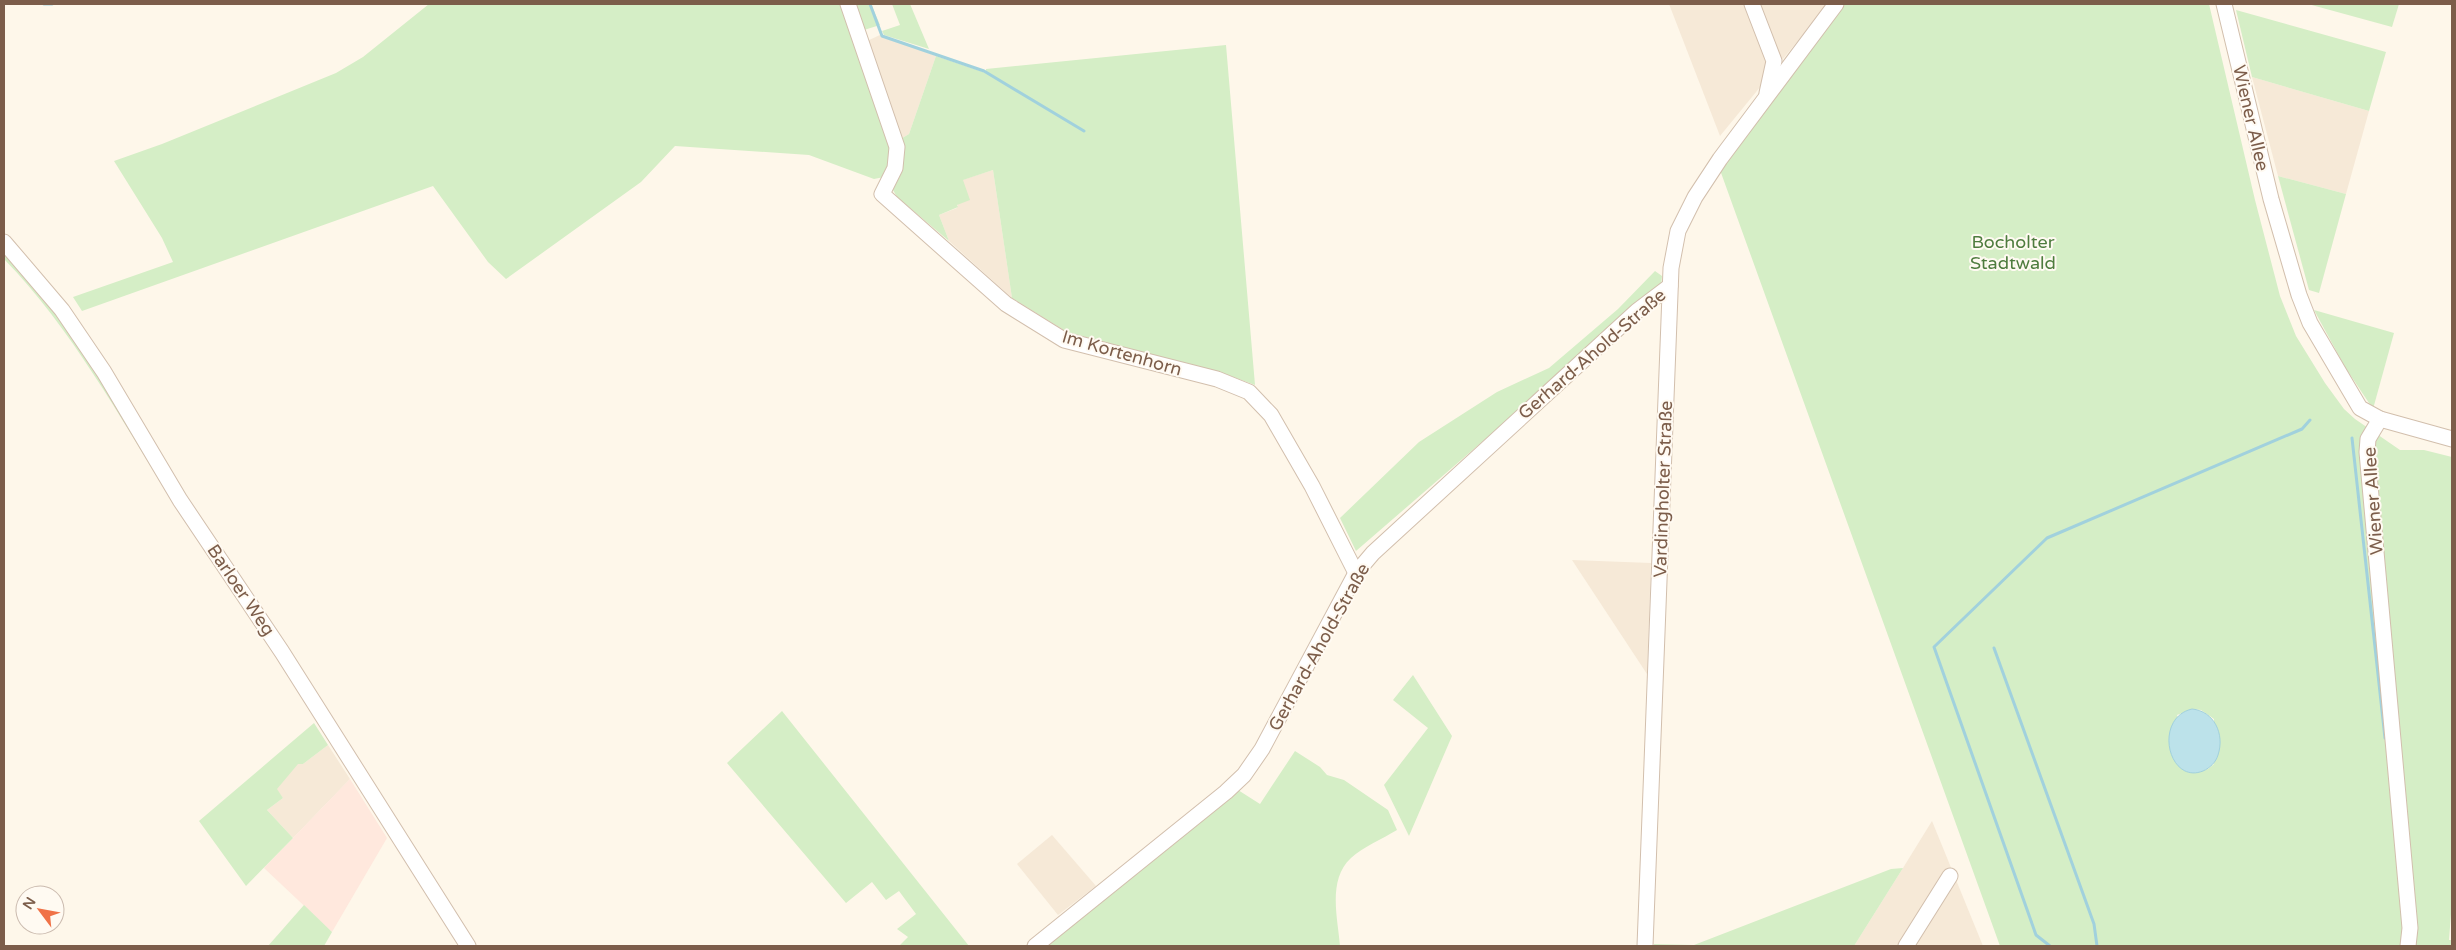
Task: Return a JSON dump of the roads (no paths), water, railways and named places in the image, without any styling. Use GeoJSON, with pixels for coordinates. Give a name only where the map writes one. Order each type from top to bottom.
{"type":"FeatureCollection","features":[{"type":"Feature","properties":{"kind":"street","name":"Im Kortenhorn"},"geometry":{"type":"LineString","coordinates":[[848,4],[897,147],[895,168],[882,194],[1006,304],[1064,340],[1217,379],[1249,392],[1271,415],[1312,486],[1356,573]]}},
{"type":"Feature","properties":{"kind":"street"},"geometry":{"type":"LineString","coordinates":[[1752,4],[1774,61],[1780,68],[1790,67]]}},
{"type":"Feature","properties":{"kind":"street"},"geometry":{"type":"LineString","coordinates":[[1766,100],[1836,4]]}},
{"type":"Feature","properties":{"kind":"street","name":"Wiener Allee"},"geometry":{"type":"LineString","coordinates":[[2224,4],[2271,199],[2299,295],[2322,344],[2360,408],[2380,419],[2368,440],[2367,452],[2409,918],[2408,946]]}},
{"type":"Feature","properties":{"kind":"street","name":"Vardingholter Straße"},"geometry":{"type":"LineString","coordinates":[[1646,946],[1670,286],[1675,240],[1695,197],[1720,159],[1766,100],[1774,61]]}},
{"type":"Feature","properties":{"kind":"street","name":"Barloer Weg"},"geometry":{"type":"LineString","coordinates":[[4,242],[62,310],[104,372],[180,500],[282,652],[468,946]]}},
{"type":"Feature","properties":{"kind":"street","name":"Gerhard-Ahold-Straße"},"geometry":{"type":"LineString","coordinates":[[1034,946],[1219,798],[1244,775],[1262,749],[1356,573],[1373,553],[1637,311],[1670,286]]}},
{"type":"Feature","properties":{"kind":"street"},"geometry":{"type":"LineString","coordinates":[[2380,419],[2452,439]]}},
{"type":"Feature","properties":{"kind":"street"},"geometry":{"type":"LineString","coordinates":[[1906,946],[1950,876]]}},
{"type":"Feature","properties":{"kind":"water"},"geometry":{"type":"Polygon","coordinates":[[[2192,709],[2206,714],[2212,719],[2219,732],[2220,747],[2216,760],[2208,768],[2191,773],[2181,768],[2174,760],[2170,749],[2169,736],[2172,724],[2180,715],[2192,709]]]}},
{"type":"Feature","properties":{"kind":"waterway"},"geometry":{"type":"LineString","coordinates":[[44,4],[52,4]]}},
{"type":"Feature","properties":{"kind":"waterway"},"geometry":{"type":"LineString","coordinates":[[870,4],[882,36],[984,71],[1084,131]]}},
{"type":"Feature","properties":{"kind":"waterway"},"geometry":{"type":"LineString","coordinates":[[2050,946],[2036,935],[1934,647],[2047,538],[2302,429],[2310,420]]}},
{"type":"Feature","properties":{"kind":"waterway"},"geometry":{"type":"LineString","coordinates":[[2352,438],[2385,738]]}},
{"type":"Feature","properties":{"kind":"waterway"},"geometry":{"type":"LineString","coordinates":[[1994,648],[2094,924],[2097,946]]}},
{"type":"Feature","properties":{"kind":"park label","name":"Bocholter Stadtwald"},"geometry":{"type":"Point","coordinates":[2013,252]}}]}
